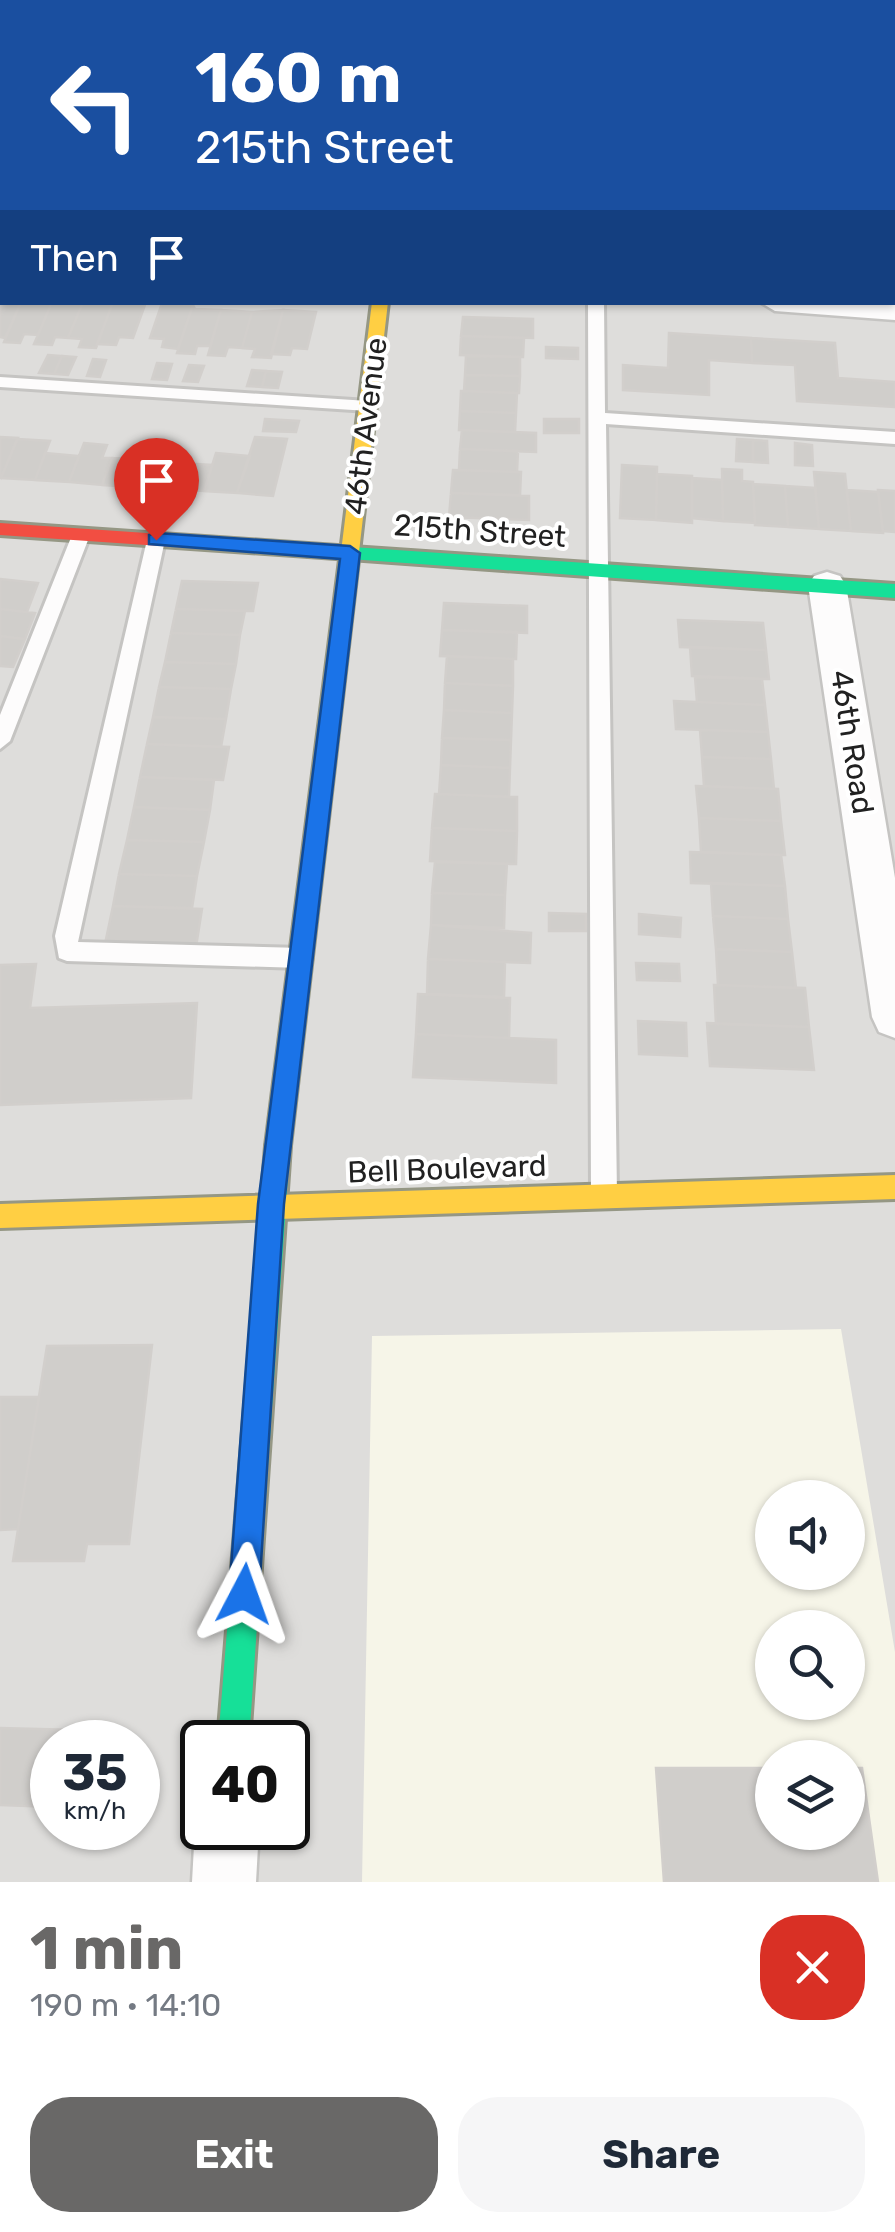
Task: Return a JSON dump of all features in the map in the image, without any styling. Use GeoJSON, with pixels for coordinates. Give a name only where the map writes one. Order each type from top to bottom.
{"type":"FeatureCollection","features":[{"type":"Feature","properties":{"kind":"street","name":"46th Avenue"},"geometry":{"type":"LineString","coordinates":[[235,1720],[271,1204],[380,305]]}},
{"type":"Feature","properties":{"kind":"street"},"geometry":{"type":"LineString","coordinates":[[819,305],[895,310]]}},
{"type":"Feature","properties":{"kind":"street","name":"215th Street"},"geometry":{"type":"LineString","coordinates":[[0,529],[895,591]]}},
{"type":"Feature","properties":{"kind":"street","name":"46th Road"},"geometry":{"type":"LineString","coordinates":[[828,586],[895,1017]]}},
{"type":"Feature","properties":{"kind":"street","name":"Bell Boulevard"},"geometry":{"type":"LineString","coordinates":[[0,1216],[271,1204],[895,1187]]}},
{"type":"Feature","properties":{"kind":"street"},"geometry":{"type":"LineString","coordinates":[[224,1882],[226,1850]]}},
{"type":"Feature","properties":{"kind":"lane"},"geometry":{"type":"LineString","coordinates":[[596,305],[604,1194]]}},
{"type":"Feature","properties":{"kind":"lane"},"geometry":{"type":"LineString","coordinates":[[0,382],[368,406]]}},
{"type":"Feature","properties":{"kind":"lane"},"geometry":{"type":"LineString","coordinates":[[598,418],[895,438]]}},
{"type":"Feature","properties":{"kind":"lane"},"geometry":{"type":"LineString","coordinates":[[0,741],[81,535]]}},
{"type":"Feature","properties":{"kind":"lane"},"geometry":{"type":"LineString","coordinates":[[156,540],[66,936],[66,951],[301,958]]}},
{"type":"Feature","properties":{"kind":"shaded area"},"geometry":{"type":"Polygon","coordinates":[[[0,305],[895,305],[895,1882],[0,1882],[0,305]]]}},
{"type":"Feature","properties":{"kind":"shaded area"},"geometry":{"type":"Polygon","coordinates":[[[841,1329],[895,1652],[895,1882],[362,1882],[372,1336],[841,1329]]]}},
{"type":"Feature","properties":{"kind":"building"},"geometry":{"type":"Polygon","coordinates":[[[0,305],[20,305],[5,338],[0,337],[0,305]]]}},
{"type":"Feature","properties":{"kind":"building"},"geometry":{"type":"Polygon","coordinates":[[[20,305],[51,305],[38,335],[24,334],[20,343],[4,342],[20,305]]]}},
{"type":"Feature","properties":{"kind":"building"},"geometry":{"type":"Polygon","coordinates":[[[51,305],[82,305],[68,338],[55,337],[52,345],[34,344],[51,305]]]}},
{"type":"Feature","properties":{"kind":"building"},"geometry":{"type":"Polygon","coordinates":[[[82,305],[112,305],[96,348],[79,347],[82,339],[68,338],[82,305]]]}},
{"type":"Feature","properties":{"kind":"building"},"geometry":{"type":"Polygon","coordinates":[[[112,305],[145,305],[133,338],[119,337],[116,345],[97,344],[112,305]]]}},
{"type":"Feature","properties":{"kind":"building"},"geometry":{"type":"Polygon","coordinates":[[[161,305],[193,305],[178,349],[162,347],[164,339],[150,338],[161,305]]]}},
{"type":"Feature","properties":{"kind":"building"},"geometry":{"type":"Polygon","coordinates":[[[193,305],[195,309],[221,310],[210,346],[197,346],[195,354],[177,353],[193,305]]]}},
{"type":"Feature","properties":{"kind":"building"},"geometry":{"type":"Polygon","coordinates":[[[221,310],[252,312],[242,348],[228,347],[225,356],[208,355],[221,310]]]}},
{"type":"Feature","properties":{"kind":"building"},"geometry":{"type":"Polygon","coordinates":[[[283,310],[271,358],[252,357],[255,349],[242,348],[252,312],[283,310]]]}},
{"type":"Feature","properties":{"kind":"building"},"geometry":{"type":"Polygon","coordinates":[[[283,310],[316,312],[307,349],[292,348],[290,355],[271,354],[283,310]]]}},
{"type":"Feature","properties":{"kind":"building"},"geometry":{"type":"Polygon","coordinates":[[[463,317],[533,319],[533,338],[461,336],[463,317]]]}},
{"type":"Feature","properties":{"kind":"building"},"geometry":{"type":"Polygon","coordinates":[[[669,333],[751,338],[752,363],[709,360],[709,395],[623,390],[623,365],[668,368],[669,333]]]}},
{"type":"Feature","properties":{"kind":"building"},"geometry":{"type":"Polygon","coordinates":[[[461,336],[524,338],[523,357],[460,355],[461,336]]]}},
{"type":"Feature","properties":{"kind":"building"},"geometry":{"type":"Polygon","coordinates":[[[751,338],[835,343],[838,378],[895,382],[895,407],[797,401],[795,365],[752,363],[751,338]]]}},
{"type":"Feature","properties":{"kind":"building"},"geometry":{"type":"Polygon","coordinates":[[[546,347],[578,348],[578,359],[546,358],[546,347]]]}},
{"type":"Feature","properties":{"kind":"building"},"geometry":{"type":"Polygon","coordinates":[[[48,355],[62,356],[54,374],[39,373],[48,355]]]}},
{"type":"Feature","properties":{"kind":"building"},"geometry":{"type":"Polygon","coordinates":[[[62,356],[76,357],[68,375],[54,374],[62,356]]]}},
{"type":"Feature","properties":{"kind":"building"},"geometry":{"type":"Polygon","coordinates":[[[466,356],[520,357],[520,376],[465,375],[466,356]]]}},
{"type":"Feature","properties":{"kind":"building"},"geometry":{"type":"Polygon","coordinates":[[[93,359],[106,360],[100,377],[87,376],[93,359]]]}},
{"type":"Feature","properties":{"kind":"building"},"geometry":{"type":"Polygon","coordinates":[[[157,363],[172,364],[167,380],[152,379],[157,363]]]}},
{"type":"Feature","properties":{"kind":"building"},"geometry":{"type":"Polygon","coordinates":[[[189,365],[204,366],[198,382],[183,381],[189,365]]]}},
{"type":"Feature","properties":{"kind":"building"},"geometry":{"type":"Polygon","coordinates":[[[252,370],[266,371],[262,387],[247,386],[252,370]]]}},
{"type":"Feature","properties":{"kind":"building"},"geometry":{"type":"Polygon","coordinates":[[[266,371],[282,372],[278,388],[262,387],[266,371]]]}},
{"type":"Feature","properties":{"kind":"building"},"geometry":{"type":"Polygon","coordinates":[[[465,375],[520,376],[519,393],[464,391],[465,375]]]}},
{"type":"Feature","properties":{"kind":"building"},"geometry":{"type":"Polygon","coordinates":[[[461,391],[517,393],[516,413],[460,411],[461,391]]]}},
{"type":"Feature","properties":{"kind":"building"},"geometry":{"type":"Polygon","coordinates":[[[460,411],[516,413],[515,432],[459,430],[460,411]]]}},
{"type":"Feature","properties":{"kind":"building"},"geometry":{"type":"Polygon","coordinates":[[[265,419],[299,421],[296,432],[263,431],[265,419]]]}},
{"type":"Feature","properties":{"kind":"building"},"geometry":{"type":"Polygon","coordinates":[[[544,419],[579,419],[579,433],[544,433],[544,419]]]}},
{"type":"Feature","properties":{"kind":"building"},"geometry":{"type":"Polygon","coordinates":[[[462,430],[536,433],[536,452],[460,449],[462,430]]]}},
{"type":"Feature","properties":{"kind":"building"},"geometry":{"type":"Polygon","coordinates":[[[0,437],[18,438],[1,478],[0,477],[0,437]]]}},
{"type":"Feature","properties":{"kind":"building"},"geometry":{"type":"Polygon","coordinates":[[[255,437],[287,439],[273,496],[237,493],[255,437]]]}},
{"type":"Feature","properties":{"kind":"building"},"geometry":{"type":"Polygon","coordinates":[[[17,439],[50,441],[35,480],[1,478],[17,439]]]}},
{"type":"Feature","properties":{"kind":"building"},"geometry":{"type":"Polygon","coordinates":[[[737,439],[753,440],[753,462],[736,461],[737,439]]]}},
{"type":"Feature","properties":{"kind":"building"},"geometry":{"type":"Polygon","coordinates":[[[753,440],[767,441],[768,463],[753,462],[753,440]]]}},
{"type":"Feature","properties":{"kind":"building"},"geometry":{"type":"Polygon","coordinates":[[[84,443],[107,445],[102,458],[112,458],[102,485],[69,482],[84,443]]]}},
{"type":"Feature","properties":{"kind":"building"},"geometry":{"type":"Polygon","coordinates":[[[795,443],[812,445],[813,466],[795,465],[795,443]]]}},
{"type":"Feature","properties":{"kind":"building"},"geometry":{"type":"Polygon","coordinates":[[[460,449],[518,451],[517,472],[459,470],[460,449]]]}},
{"type":"Feature","properties":{"kind":"building"},"geometry":{"type":"Polygon","coordinates":[[[45,453],[79,456],[69,482],[35,480],[45,453]]]}},
{"type":"Feature","properties":{"kind":"building"},"geometry":{"type":"Polygon","coordinates":[[[216,453],[250,456],[237,493],[204,491],[216,453]]]}},
{"type":"Feature","properties":{"kind":"building"},"geometry":{"type":"Polygon","coordinates":[[[112,458],[146,460],[137,487],[102,485],[112,458]]]}},
{"type":"Feature","properties":{"kind":"building"},"geometry":{"type":"Polygon","coordinates":[[[146,460],[179,463],[170,489],[137,487],[146,460]]]}},
{"type":"Feature","properties":{"kind":"building"},"geometry":{"type":"Polygon","coordinates":[[[179,463],[212,465],[204,491],[170,489],[179,463]]]}},
{"type":"Feature","properties":{"kind":"building"},"geometry":{"type":"Polygon","coordinates":[[[622,465],[657,467],[656,520],[620,518],[622,465]]]}},
{"type":"Feature","properties":{"kind":"building"},"geometry":{"type":"Polygon","coordinates":[[[722,469],[742,470],[742,481],[753,482],[755,523],[723,521],[722,469]]]}},
{"type":"Feature","properties":{"kind":"building"},"geometry":{"type":"Polygon","coordinates":[[[453,470],[521,472],[520,495],[451,493],[453,470]]]}},
{"type":"Feature","properties":{"kind":"building"},"geometry":{"type":"Polygon","coordinates":[[[814,472],[845,474],[851,531],[819,529],[814,472]]]}},
{"type":"Feature","properties":{"kind":"building"},"geometry":{"type":"Polygon","coordinates":[[[657,474],[692,476],[692,523],[656,520],[657,474]]]}},
{"type":"Feature","properties":{"kind":"building"},"geometry":{"type":"Polygon","coordinates":[[[692,478],[722,480],[723,521],[692,518],[692,478]]]}},
{"type":"Feature","properties":{"kind":"building"},"geometry":{"type":"Polygon","coordinates":[[[753,484],[785,486],[788,527],[755,525],[753,484]]]}},
{"type":"Feature","properties":{"kind":"building"},"geometry":{"type":"Polygon","coordinates":[[[785,486],[815,488],[819,529],[788,527],[785,486]]]}},
{"type":"Feature","properties":{"kind":"building"},"geometry":{"type":"Polygon","coordinates":[[[847,490],[878,492],[883,533],[851,531],[847,490]]]}},
{"type":"Feature","properties":{"kind":"building"},"geometry":{"type":"Polygon","coordinates":[[[878,490],[895,491],[895,532],[883,531],[878,490]]]}},
{"type":"Feature","properties":{"kind":"building"},"geometry":{"type":"Polygon","coordinates":[[[451,493],[529,496],[529,520],[449,517],[451,493]]]}},
{"type":"Feature","properties":{"kind":"building"},"geometry":{"type":"Polygon","coordinates":[[[0,579],[38,583],[27,612],[0,609],[0,579]]]}},
{"type":"Feature","properties":{"kind":"building"},"geometry":{"type":"Polygon","coordinates":[[[182,581],[258,583],[253,611],[176,609],[182,581]]]}},
{"type":"Feature","properties":{"kind":"building"},"geometry":{"type":"Polygon","coordinates":[[[444,603],[527,606],[527,633],[442,630],[444,603]]]}},
{"type":"Feature","properties":{"kind":"building"},"geometry":{"type":"Polygon","coordinates":[[[0,609],[35,613],[25,639],[0,636],[0,609]]]}},
{"type":"Feature","properties":{"kind":"building"},"geometry":{"type":"Polygon","coordinates":[[[176,609],[245,611],[240,635],[171,633],[176,609]]]}},
{"type":"Feature","properties":{"kind":"building"},"geometry":{"type":"Polygon","coordinates":[[[678,620],[763,623],[766,650],[680,647],[678,620]]]}},
{"type":"Feature","properties":{"kind":"building"},"geometry":{"type":"Polygon","coordinates":[[[442,630],[517,632],[516,659],[440,656],[442,630]]]}},
{"type":"Feature","properties":{"kind":"building"},"geometry":{"type":"Polygon","coordinates":[[[171,633],[240,635],[236,664],[165,662],[171,633]]]}},
{"type":"Feature","properties":{"kind":"building"},"geometry":{"type":"Polygon","coordinates":[[[0,636],[25,639],[13,667],[0,666],[0,636]]]}},
{"type":"Feature","properties":{"kind":"building"},"geometry":{"type":"Polygon","coordinates":[[[690,647],[766,650],[769,679],[692,676],[690,647]]]}},
{"type":"Feature","properties":{"kind":"building"},"geometry":{"type":"Polygon","coordinates":[[[447,656],[513,659],[513,686],[445,683],[447,656]]]}},
{"type":"Feature","properties":{"kind":"building"},"geometry":{"type":"Polygon","coordinates":[[[165,662],[236,664],[231,689],[159,687],[165,662]]]}},
{"type":"Feature","properties":{"kind":"building"},"geometry":{"type":"Polygon","coordinates":[[[695,677],[762,679],[765,705],[697,702],[695,677]]]}},
{"type":"Feature","properties":{"kind":"building"},"geometry":{"type":"Polygon","coordinates":[[[445,683],[513,686],[512,713],[444,710],[445,683]]]}},
{"type":"Feature","properties":{"kind":"building"},"geometry":{"type":"Polygon","coordinates":[[[159,687],[231,689],[226,719],[153,717],[159,687]]]}},
{"type":"Feature","properties":{"kind":"building"},"geometry":{"type":"Polygon","coordinates":[[[674,701],[765,705],[768,732],[676,729],[674,701]]]}},
{"type":"Feature","properties":{"kind":"building"},"geometry":{"type":"Polygon","coordinates":[[[444,710],[512,713],[511,740],[442,738],[444,710]]]}},
{"type":"Feature","properties":{"kind":"building"},"geometry":{"type":"Polygon","coordinates":[[[153,717],[226,719],[221,747],[147,744],[153,717]]]}},
{"type":"Feature","properties":{"kind":"building"},"geometry":{"type":"Polygon","coordinates":[[[700,730],[768,732],[771,759],[702,757],[700,730]]]}},
{"type":"Feature","properties":{"kind":"building"},"geometry":{"type":"Polygon","coordinates":[[[442,738],[511,740],[510,768],[441,765],[442,738]]]}},
{"type":"Feature","properties":{"kind":"building"},"geometry":{"type":"Polygon","coordinates":[[[147,744],[229,747],[223,780],[140,777],[147,744]]]}},
{"type":"Feature","properties":{"kind":"building"},"geometry":{"type":"Polygon","coordinates":[[[702,757],[771,759],[774,789],[704,786],[702,757]]]}},
{"type":"Feature","properties":{"kind":"building"},"geometry":{"type":"Polygon","coordinates":[[[441,765],[510,768],[509,797],[439,794],[441,765]]]}},
{"type":"Feature","properties":{"kind":"building"},"geometry":{"type":"Polygon","coordinates":[[[140,777],[214,780],[210,810],[134,807],[140,777]]]}},
{"type":"Feature","properties":{"kind":"building"},"geometry":{"type":"Polygon","coordinates":[[[696,786],[778,789],[781,821],[699,818],[696,786]]]}},
{"type":"Feature","properties":{"kind":"building"},"geometry":{"type":"Polygon","coordinates":[[[435,794],[517,797],[517,831],[432,828],[435,794]]]}},
{"type":"Feature","properties":{"kind":"building"},"geometry":{"type":"Polygon","coordinates":[[[134,807],[210,810],[204,842],[127,840],[134,807]]]}},
{"type":"Feature","properties":{"kind":"building"},"geometry":{"type":"Polygon","coordinates":[[[699,818],[781,821],[785,855],[701,852],[699,818]]]}},
{"type":"Feature","properties":{"kind":"building"},"geometry":{"type":"Polygon","coordinates":[[[432,828],[517,831],[516,864],[430,861],[432,828]]]}},
{"type":"Feature","properties":{"kind":"building"},"geometry":{"type":"Polygon","coordinates":[[[127,840],[204,842],[197,876],[119,874],[127,840]]]}},
{"type":"Feature","properties":{"kind":"building"},"geometry":{"type":"Polygon","coordinates":[[[690,852],[781,855],[785,886],[691,883],[690,852]]]}},
{"type":"Feature","properties":{"kind":"building"},"geometry":{"type":"Polygon","coordinates":[[[435,862],[507,864],[505,895],[432,893],[435,862]]]}},
{"type":"Feature","properties":{"kind":"building"},"geometry":{"type":"Polygon","coordinates":[[[119,874],[197,876],[192,908],[113,906],[119,874]]]}},
{"type":"Feature","properties":{"kind":"building"},"geometry":{"type":"Polygon","coordinates":[[[711,883],[785,886],[788,919],[713,916],[711,883]]]}},
{"type":"Feature","properties":{"kind":"building"},"geometry":{"type":"Polygon","coordinates":[[[432,893],[505,895],[504,928],[431,925],[432,893]]]}},
{"type":"Feature","properties":{"kind":"building"},"geometry":{"type":"Polygon","coordinates":[[[113,906],[202,909],[196,947],[105,944],[113,906]]]}},
{"type":"Feature","properties":{"kind":"building"},"geometry":{"type":"Polygon","coordinates":[[[549,913],[586,914],[586,931],[549,931],[549,913]]]}},
{"type":"Feature","properties":{"kind":"building"},"geometry":{"type":"Polygon","coordinates":[[[639,914],[681,918],[680,937],[639,934],[639,914]]]}},
{"type":"Feature","properties":{"kind":"building"},"geometry":{"type":"Polygon","coordinates":[[[713,916],[788,919],[792,952],[716,949],[713,916]]]}},
{"type":"Feature","properties":{"kind":"building"},"geometry":{"type":"Polygon","coordinates":[[[431,925],[531,933],[530,963],[428,959],[431,925]]]}},
{"type":"Feature","properties":{"kind":"building"},"geometry":{"type":"Polygon","coordinates":[[[716,949],[792,952],[796,988],[718,985],[716,949]]]}},
{"type":"Feature","properties":{"kind":"building"},"geometry":{"type":"Polygon","coordinates":[[[428,959],[505,962],[504,997],[427,994],[428,959]]]}},
{"type":"Feature","properties":{"kind":"building"},"geometry":{"type":"Polygon","coordinates":[[[636,963],[679,964],[680,981],[637,980],[636,963]]]}},
{"type":"Feature","properties":{"kind":"building"},"geometry":{"type":"Polygon","coordinates":[[[36,964],[30,1008],[197,1003],[191,1098],[0,1105],[0,965],[36,964]]]}},
{"type":"Feature","properties":{"kind":"building"},"geometry":{"type":"Polygon","coordinates":[[[714,985],[805,988],[809,1027],[716,1024],[714,985]]]}},
{"type":"Feature","properties":{"kind":"building"},"geometry":{"type":"Polygon","coordinates":[[[418,994],[510,998],[509,1038],[416,1034],[418,994]]]}},
{"type":"Feature","properties":{"kind":"building"},"geometry":{"type":"Polygon","coordinates":[[[638,1021],[686,1023],[687,1056],[639,1054],[638,1021]]]}},
{"type":"Feature","properties":{"kind":"building"},"geometry":{"type":"Polygon","coordinates":[[[707,1023],[809,1027],[814,1070],[710,1066],[707,1023]]]}},
{"type":"Feature","properties":{"kind":"building"},"geometry":{"type":"Polygon","coordinates":[[[416,1034],[556,1040],[556,1083],[413,1077],[416,1034]]]}},
{"type":"Feature","properties":{"kind":"building"},"geometry":{"type":"Polygon","coordinates":[[[152,1345],[129,1544],[87,1544],[84,1561],[13,1561],[47,1346],[152,1345]]]}},
{"type":"Feature","properties":{"kind":"building"},"geometry":{"type":"Polygon","coordinates":[[[0,1397],[39,1397],[18,1529],[0,1530],[0,1397]]]}},
{"type":"Feature","properties":{"kind":"building"},"geometry":{"type":"Polygon","coordinates":[[[0,1728],[30,1729],[30,1806],[0,1805],[0,1728]]]}},
{"type":"Feature","properties":{"kind":"building"},"geometry":{"type":"Polygon","coordinates":[[[656,1768],[755,1768],[755,1850],[865,1850],[865,1789],[878,1882],[664,1882],[656,1768]]]}},
{"type":"Feature","properties":{"kind":"traffic: fast"},"geometry":{"type":"LineString","coordinates":[[308,550],[895,591]]}},
{"type":"Feature","properties":{"kind":"traffic: fast"},"geometry":{"type":"LineString","coordinates":[[235,1720],[278,1146]]}},
{"type":"Feature","properties":{"kind":"traffic: slow"},"geometry":{"type":"LineString","coordinates":[[350,552],[380,305]]}},
{"type":"Feature","properties":{"kind":"traffic: slow"},"geometry":{"type":"LineString","coordinates":[[0,1216],[895,1187]]}},
{"type":"Feature","properties":{"kind":"traffic: jam"},"geometry":{"type":"LineString","coordinates":[[0,529],[308,550]]}},
{"type":"Feature","properties":{"kind":"traffic: jam"},"geometry":{"type":"LineString","coordinates":[[278,1146],[350,552]]}},
{"type":"Feature","properties":{"kind":"route"},"geometry":{"type":"LineString","coordinates":[[156,540],[350,553],[271,1204],[244,1594]]}}]}
